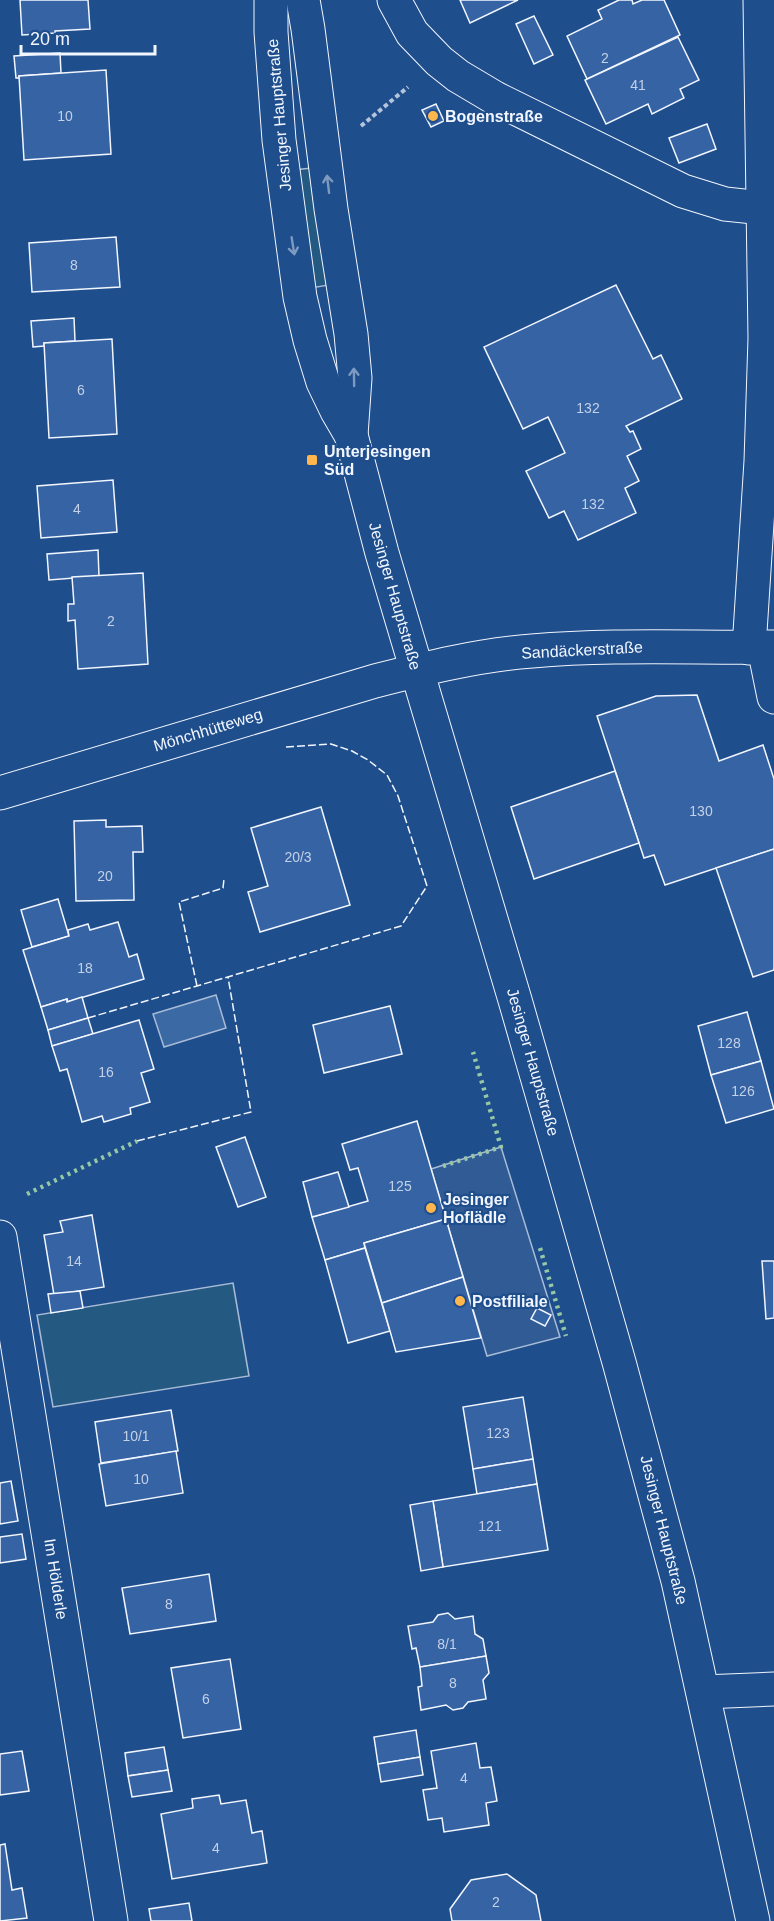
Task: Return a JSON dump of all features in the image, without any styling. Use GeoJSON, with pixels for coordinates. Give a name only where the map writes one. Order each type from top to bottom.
{"type":"FeatureCollection","features":[{"type":"Feature","properties":{"kind":"street","name":"Jesinger Hauptstraße"},"geometry":{"type":"LineString","coordinates":[[272,0],[279,140],[300,297],[310,340],[323,382],[351,435],[382,553],[516,1000],[619,1362],[678,1581],[753,1921]]}},
{"type":"Feature","properties":{"kind":"street","name":"Jesinger Hauptstraße"},"geometry":{"type":"LineString","coordinates":[[303,0],[351,334],[355,378],[351,435]]}},
{"type":"Feature","properties":{"kind":"street"},"geometry":{"type":"LineString","coordinates":[[394,0],[412,33],[439,61],[458,76],[495,98],[683,191],[725,204],[764,208]]}},
{"type":"Feature","properties":{"kind":"street"},"geometry":{"type":"LineString","coordinates":[[760,0],[767,460],[762,648],[774,697]]}},
{"type":"Feature","properties":{"kind":"street","name":"Sandäckerstraße"},"geometry":{"type":"LineString","coordinates":[[416,670],[531,651],[644,647],[762,648]]}},
{"type":"Feature","properties":{"kind":"street","name":"Mönchhütteweg"},"geometry":{"type":"LineString","coordinates":[[0,793],[223,725],[416,670]]}},
{"type":"Feature","properties":{"kind":"street","name":"Im Hölderle"},"geometry":{"type":"LineString","coordinates":[[0,1237],[111,1921]]}},
{"type":"Feature","properties":{"kind":"street"},"geometry":{"type":"LineString","coordinates":[[703,1692],[774,1689]]}},
{"type":"Feature","properties":{"kind":"path"},"geometry":{"type":"LineString","coordinates":[[324,153],[353,133],[439,61]]}},
{"type":"Feature","properties":{"kind":"shaded area"},"geometry":{"type":"Polygon","coordinates":[[[311,168],[329,285],[311,288],[294,170],[311,168]]]}},
{"type":"Feature","properties":{"kind":"shaded area"},"geometry":{"type":"Polygon","coordinates":[[[216,995],[226,1028],[164,1047],[153,1014],[216,995]]]}},
{"type":"Feature","properties":{"kind":"shaded area"},"geometry":{"type":"Polygon","coordinates":[[[501,1147],[560,1337],[487,1356],[431,1169],[501,1147]]]}},
{"type":"Feature","properties":{"kind":"shaded area"},"geometry":{"type":"Polygon","coordinates":[[[233,1283],[249,1376],[53,1407],[37,1315],[233,1283]]]}},
{"type":"Feature","properties":{"kind":"building"},"geometry":{"type":"Polygon","coordinates":[[[20,0],[88,0],[90,29],[22,35],[20,0]]]}},
{"type":"Feature","properties":{"kind":"building"},"geometry":{"type":"Polygon","coordinates":[[[460,0],[518,0],[470,23],[460,0]]]}},
{"type":"Feature","properties":{"kind":"building"},"geometry":{"type":"Polygon","coordinates":[[[619,0],[632,0],[633,4],[642,0],[664,0],[680,35],[587,79],[567,36],[602,19],[598,10],[619,0]]]}},
{"type":"Feature","properties":{"kind":"building"},"geometry":{"type":"Polygon","coordinates":[[[534,16],[553,55],[534,64],[516,24],[534,16]]]}},
{"type":"Feature","properties":{"kind":"building"},"geometry":{"type":"Polygon","coordinates":[[[678,37],[699,80],[680,89],[684,98],[652,114],[648,104],[606,124],[585,80],[678,37]]]}},
{"type":"Feature","properties":{"kind":"building"},"geometry":{"type":"Polygon","coordinates":[[[60,53],[61,73],[16,78],[14,56],[60,53]]]}},
{"type":"Feature","properties":{"kind":"building"},"geometry":{"type":"Polygon","coordinates":[[[106,70],[111,154],[24,160],[19,76],[106,70]]]}},
{"type":"Feature","properties":{"kind":"building","name":"Bogenstraße"},"geometry":{"type":"Polygon","coordinates":[[[436,104],[444,121],[431,127],[422,110],[436,104]]]}},
{"type":"Feature","properties":{"kind":"building"},"geometry":{"type":"Polygon","coordinates":[[[707,124],[716,149],[679,163],[669,138],[707,124]]]}},
{"type":"Feature","properties":{"kind":"building"},"geometry":{"type":"Polygon","coordinates":[[[116,237],[120,287],[32,292],[29,243],[116,237]]]}},
{"type":"Feature","properties":{"kind":"building"},"geometry":{"type":"Polygon","coordinates":[[[616,285],[653,359],[661,355],[682,399],[626,426],[630,432],[633,431],[641,449],[627,456],[639,481],[625,488],[636,513],[578,540],[564,511],[549,518],[526,471],[565,453],[548,417],[523,429],[484,347],[616,285]]]}},
{"type":"Feature","properties":{"kind":"building"},"geometry":{"type":"Polygon","coordinates":[[[74,318],[75,341],[44,343],[44,346],[33,347],[31,321],[74,318]]]}},
{"type":"Feature","properties":{"kind":"building"},"geometry":{"type":"Polygon","coordinates":[[[112,339],[117,434],[49,438],[44,343],[112,339]]]}},
{"type":"Feature","properties":{"kind":"building"},"geometry":{"type":"Polygon","coordinates":[[[113,480],[117,532],[41,538],[37,486],[113,480]]]}},
{"type":"Feature","properties":{"kind":"building"},"geometry":{"type":"Polygon","coordinates":[[[98,550],[99,576],[49,580],[47,554],[98,550]]]}},
{"type":"Feature","properties":{"kind":"building"},"geometry":{"type":"Polygon","coordinates":[[[143,573],[148,664],[78,669],[75,620],[68,621],[68,604],[74,604],[72,577],[143,573]]]}},
{"type":"Feature","properties":{"kind":"building"},"geometry":{"type":"Polygon","coordinates":[[[697,695],[719,761],[763,745],[774,779],[774,849],[665,885],[654,855],[644,858],[597,716],[656,696],[697,695]]]}},
{"type":"Feature","properties":{"kind":"building"},"geometry":{"type":"Polygon","coordinates":[[[615,771],[639,843],[534,879],[511,807],[615,771]]]}},
{"type":"Feature","properties":{"kind":"building"},"geometry":{"type":"Polygon","coordinates":[[[321,807],[350,905],[260,932],[248,892],[268,886],[251,828],[321,807]]]}},
{"type":"Feature","properties":{"kind":"building"},"geometry":{"type":"Polygon","coordinates":[[[106,820],[106,827],[142,826],[143,852],[133,852],[134,900],[76,901],[74,821],[106,820]]]}},
{"type":"Feature","properties":{"kind":"building"},"geometry":{"type":"Polygon","coordinates":[[[774,849],[774,970],[753,977],[716,868],[774,849]]]}},
{"type":"Feature","properties":{"kind":"building"},"geometry":{"type":"Polygon","coordinates":[[[58,899],[69,936],[32,947],[21,910],[58,899]]]}},
{"type":"Feature","properties":{"kind":"building"},"geometry":{"type":"Polygon","coordinates":[[[118,922],[129,957],[137,954],[144,979],[67,1002],[67,999],[41,1007],[23,950],[69,936],[68,930],[88,924],[90,930],[118,922]]]}},
{"type":"Feature","properties":{"kind":"building"},"geometry":{"type":"Polygon","coordinates":[[[82,997],[88,1018],[48,1030],[41,1007],[82,997]]]}},
{"type":"Feature","properties":{"kind":"building"},"geometry":{"type":"Polygon","coordinates":[[[390,1006],[402,1054],[324,1073],[313,1025],[390,1006]]]}},
{"type":"Feature","properties":{"kind":"building"},"geometry":{"type":"Polygon","coordinates":[[[747,1012],[761,1061],[711,1075],[698,1026],[747,1012]]]}},
{"type":"Feature","properties":{"kind":"building"},"geometry":{"type":"Polygon","coordinates":[[[88,1018],[93,1034],[52,1046],[48,1030],[88,1018]]]}},
{"type":"Feature","properties":{"kind":"building"},"geometry":{"type":"Polygon","coordinates":[[[139,1020],[154,1069],[141,1073],[150,1102],[130,1108],[131,1114],[104,1122],[102,1116],[82,1122],[67,1069],[60,1071],[52,1046],[139,1020]]]}},
{"type":"Feature","properties":{"kind":"building"},"geometry":{"type":"Polygon","coordinates":[[[761,1061],[774,1109],[726,1123],[711,1075],[761,1061]]]}},
{"type":"Feature","properties":{"kind":"building"},"geometry":{"type":"Polygon","coordinates":[[[417,1121],[446,1219],[364,1243],[365,1248],[325,1260],[312,1217],[368,1201],[358,1168],[350,1170],[342,1144],[417,1121]]]}},
{"type":"Feature","properties":{"kind":"building"},"geometry":{"type":"Polygon","coordinates":[[[245,1137],[266,1197],[238,1207],[216,1147],[245,1137]]]}},
{"type":"Feature","properties":{"kind":"building"},"geometry":{"type":"Polygon","coordinates":[[[338,1172],[349,1207],[312,1217],[303,1182],[338,1172]]]}},
{"type":"Feature","properties":{"kind":"building"},"geometry":{"type":"Polygon","coordinates":[[[92,1215],[104,1287],[54,1295],[44,1235],[63,1232],[60,1221],[92,1215]]]}},
{"type":"Feature","properties":{"kind":"building"},"geometry":{"type":"Polygon","coordinates":[[[446,1219],[463,1277],[382,1303],[364,1243],[446,1219]]]}},
{"type":"Feature","properties":{"kind":"building"},"geometry":{"type":"Polygon","coordinates":[[[365,1248],[390,1331],[348,1343],[325,1260],[365,1248]]]}},
{"type":"Feature","properties":{"kind":"building"},"geometry":{"type":"Polygon","coordinates":[[[762,1261],[774,1261],[774,1318],[766,1319],[762,1261]]]}},
{"type":"Feature","properties":{"kind":"building"},"geometry":{"type":"Polygon","coordinates":[[[463,1277],[481,1338],[396,1352],[382,1303],[463,1277]]]}},
{"type":"Feature","properties":{"kind":"building"},"geometry":{"type":"Polygon","coordinates":[[[80,1291],[83,1308],[51,1313],[48,1294],[80,1291]]]}},
{"type":"Feature","properties":{"kind":"building"},"geometry":{"type":"Polygon","coordinates":[[[537,1308],[551,1315],[545,1326],[531,1319],[537,1308]]]}},
{"type":"Feature","properties":{"kind":"building"},"geometry":{"type":"Polygon","coordinates":[[[523,1397],[533,1459],[473,1469],[463,1407],[523,1397]]]}},
{"type":"Feature","properties":{"kind":"building"},"geometry":{"type":"Polygon","coordinates":[[[171,1410],[178,1451],[101,1463],[95,1422],[171,1410]]]}},
{"type":"Feature","properties":{"kind":"building"},"geometry":{"type":"Polygon","coordinates":[[[176,1451],[183,1493],[106,1506],[99,1464],[176,1451]]]}},
{"type":"Feature","properties":{"kind":"building"},"geometry":{"type":"Polygon","coordinates":[[[533,1459],[537,1484],[477,1494],[473,1469],[533,1459]]]}},
{"type":"Feature","properties":{"kind":"building"},"geometry":{"type":"Polygon","coordinates":[[[11,1481],[18,1521],[0,1524],[0,1483],[11,1481]]]}},
{"type":"Feature","properties":{"kind":"building"},"geometry":{"type":"Polygon","coordinates":[[[537,1484],[548,1550],[443,1567],[433,1501],[537,1484]]]}},
{"type":"Feature","properties":{"kind":"building"},"geometry":{"type":"Polygon","coordinates":[[[433,1501],[443,1567],[421,1571],[410,1505],[433,1501]]]}},
{"type":"Feature","properties":{"kind":"building"},"geometry":{"type":"Polygon","coordinates":[[[22,1534],[26,1559],[0,1563],[0,1537],[22,1534]]]}},
{"type":"Feature","properties":{"kind":"building"},"geometry":{"type":"Polygon","coordinates":[[[209,1574],[216,1621],[130,1634],[122,1588],[209,1574]]]}},
{"type":"Feature","properties":{"kind":"building"},"geometry":{"type":"Polygon","coordinates":[[[448,1613],[455,1619],[473,1616],[475,1634],[483,1639],[486,1656],[420,1667],[416,1648],[412,1649],[408,1626],[433,1622],[438,1615],[448,1613]]]}},
{"type":"Feature","properties":{"kind":"building"},"geometry":{"type":"Polygon","coordinates":[[[486,1656],[489,1673],[483,1680],[486,1699],[468,1702],[463,1708],[453,1710],[446,1705],[421,1710],[418,1687],[422,1686],[420,1667],[486,1656]]]}},
{"type":"Feature","properties":{"kind":"building"},"geometry":{"type":"Polygon","coordinates":[[[230,1659],[241,1729],[183,1738],[171,1668],[230,1659]]]}},
{"type":"Feature","properties":{"kind":"building"},"geometry":{"type":"Polygon","coordinates":[[[416,1730],[420,1757],[378,1764],[374,1737],[416,1730]]]}},
{"type":"Feature","properties":{"kind":"building"},"geometry":{"type":"Polygon","coordinates":[[[476,1743],[480,1768],[491,1767],[497,1801],[486,1803],[489,1825],[444,1832],[442,1818],[428,1820],[423,1790],[437,1788],[431,1751],[476,1743]]]}},
{"type":"Feature","properties":{"kind":"building"},"geometry":{"type":"Polygon","coordinates":[[[164,1747],[168,1770],[128,1776],[125,1753],[164,1747]]]}},
{"type":"Feature","properties":{"kind":"building"},"geometry":{"type":"Polygon","coordinates":[[[22,1751],[29,1791],[0,1795],[0,1754],[22,1751]]]}},
{"type":"Feature","properties":{"kind":"building"},"geometry":{"type":"Polygon","coordinates":[[[420,1757],[423,1775],[381,1782],[378,1764],[420,1757]]]}},
{"type":"Feature","properties":{"kind":"building"},"geometry":{"type":"Polygon","coordinates":[[[168,1770],[172,1791],[132,1797],[128,1776],[168,1770]]]}},
{"type":"Feature","properties":{"kind":"building"},"geometry":{"type":"Polygon","coordinates":[[[219,1795],[221,1804],[246,1800],[252,1833],[262,1831],[267,1863],[172,1879],[161,1814],[193,1808],[192,1799],[219,1795]]]}},
{"type":"Feature","properties":{"kind":"building"},"geometry":{"type":"Polygon","coordinates":[[[5,1844],[12,1890],[22,1888],[27,1918],[0,1921],[0,1845],[5,1844]]]}},
{"type":"Feature","properties":{"kind":"building"},"geometry":{"type":"Polygon","coordinates":[[[507,1874],[536,1895],[541,1921],[452,1921],[450,1909],[471,1880],[507,1874]]]}},
{"type":"Feature","properties":{"kind":"building"},"geometry":{"type":"Polygon","coordinates":[[[189,1903],[192,1921],[151,1921],[149,1909],[189,1903]]]}},
{"type":"Feature","properties":{"kind":"hedge"},"geometry":{"type":"LineString","coordinates":[[443,1166],[501,1147],[473,1052]]}},
{"type":"Feature","properties":{"kind":"hedge"},"geometry":{"type":"LineString","coordinates":[[27,1194],[137,1141]]}},
{"type":"Feature","properties":{"kind":"hedge"},"geometry":{"type":"LineString","coordinates":[[540,1248],[566,1336]]}},
{"type":"Feature","properties":{"kind":"fence"},"geometry":{"type":"LineString","coordinates":[[88,1018],[401,926],[427,886],[398,796],[387,775],[352,751],[331,744],[286,747]]}},
{"type":"Feature","properties":{"kind":"fence"},"geometry":{"type":"LineString","coordinates":[[197,986],[179,902],[223,888],[224,879]]}},
{"type":"Feature","properties":{"kind":"fence"},"geometry":{"type":"LineString","coordinates":[[137,1141],[251,1112],[228,977]]}},
{"type":"Feature","properties":{"kind":"place","name":"Bogenstraße"},"geometry":{"type":"Point","coordinates":[433,116]}},
{"type":"Feature","properties":{"kind":"place","name":"Unterjesingen Süd"},"geometry":{"type":"Point","coordinates":[312,460]}},
{"type":"Feature","properties":{"kind":"place","name":"Jesinger Hoflädle"},"geometry":{"type":"Point","coordinates":[431,1208]}},
{"type":"Feature","properties":{"kind":"place","name":"Postfiliale"},"geometry":{"type":"Point","coordinates":[460,1301]}}]}
